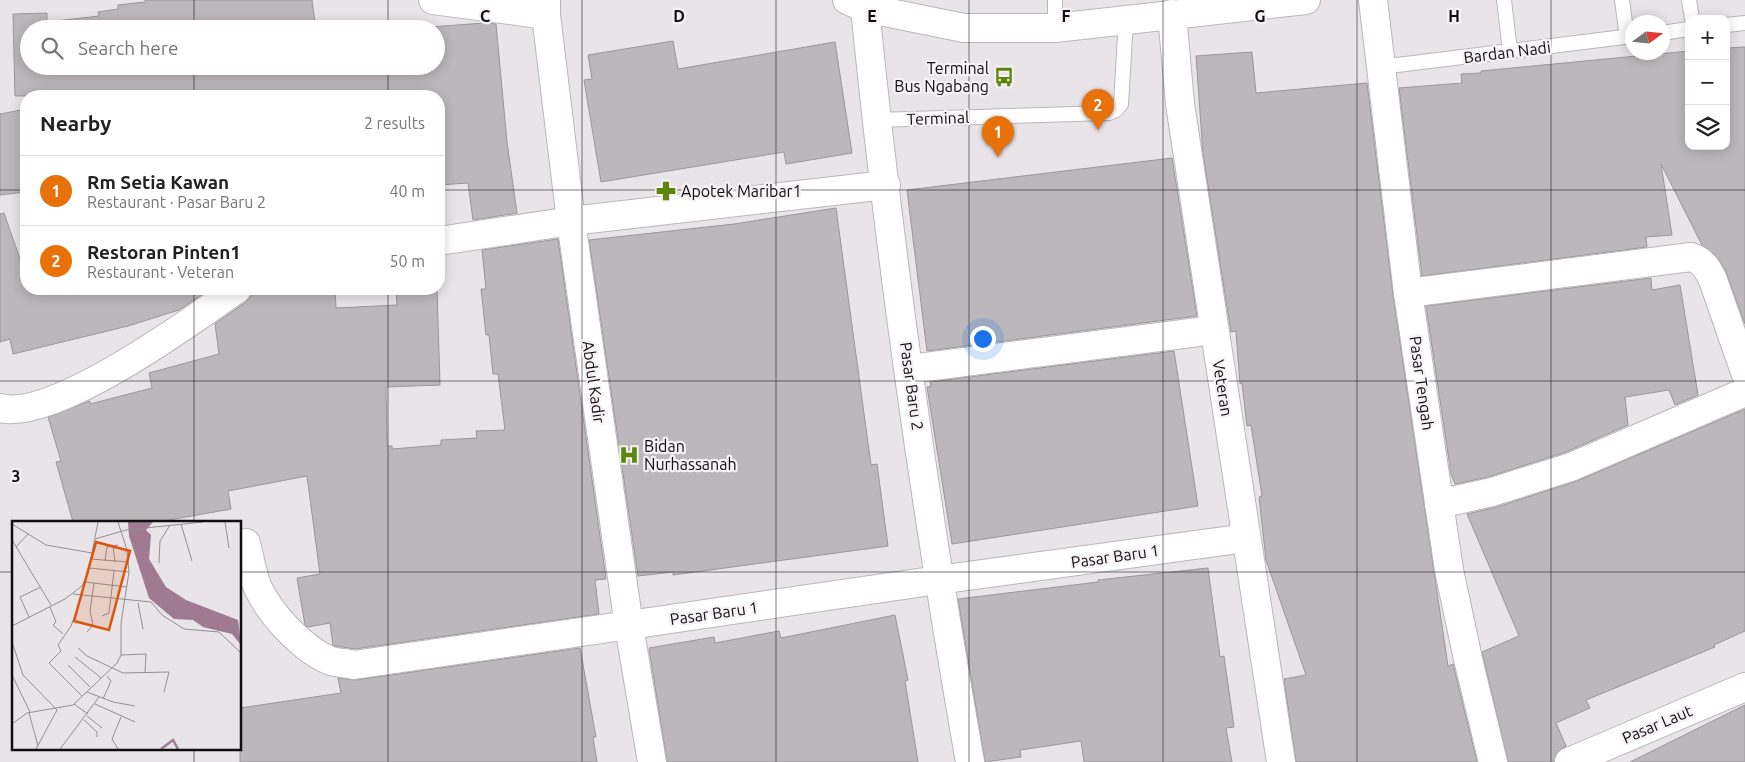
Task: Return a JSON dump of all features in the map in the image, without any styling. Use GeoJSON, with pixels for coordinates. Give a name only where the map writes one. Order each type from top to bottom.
{"type":"FeatureCollection","features":[{"type":"Feature","properties":{"kind":"main road"},"geometry":{"type":"LineString","coordinates":[[433,0],[546,8]]}},
{"type":"Feature","properties":{"kind":"main road"},"geometry":{"type":"LineString","coordinates":[[856,4],[964,28],[1055,28],[1306,0]]}},
{"type":"Feature","properties":{"kind":"main road","name":"Pasar Tengah"},"geometry":{"type":"LineString","coordinates":[[1373,0],[1408,293],[1449,570],[1493,762]]}},
{"type":"Feature","properties":{"kind":"main road","name":"Pasar Baru 2"},"geometry":{"type":"LineString","coordinates":[[856,4],[886,185],[938,580],[970,762]]}},
{"type":"Feature","properties":{"kind":"main road","name":"Abdul Kadir"},"geometry":{"type":"LineString","coordinates":[[546,8],[571,221],[629,626],[652,762]]}},
{"type":"Feature","properties":{"kind":"main road","name":"Veteran"},"geometry":{"type":"LineString","coordinates":[[1172,14],[1180,104],[1281,762]]}},
{"type":"Feature","properties":{"kind":"main road"},"geometry":{"type":"LineString","coordinates":[[445,240],[571,221],[886,185]]}},
{"type":"Feature","properties":{"kind":"main road"},"geometry":{"type":"LineString","coordinates":[[1408,293],[1691,257],[1699,260],[1707,267],[1714,280],[1745,372]]}},
{"type":"Feature","properties":{"kind":"main road"},"geometry":{"type":"LineString","coordinates":[[0,408],[28,408],[68,393],[105,374],[185,325],[228,295]]}},
{"type":"Feature","properties":{"kind":"main road"},"geometry":{"type":"LineString","coordinates":[[910,369],[1214,330]]}},
{"type":"Feature","properties":{"kind":"main road"},"geometry":{"type":"LineString","coordinates":[[1440,504],[1492,492],[1571,467],[1745,392]]}},
{"type":"Feature","properties":{"kind":"main road","name":"Pasar Baru 1"},"geometry":{"type":"LineString","coordinates":[[246,543],[258,587],[270,609],[299,640],[332,661],[354,665],[938,580],[1246,538]]}},
{"type":"Feature","properties":{"kind":"main road","name":"Pasar Laut"},"geometry":{"type":"LineString","coordinates":[[1568,762],[1745,687]]}},
{"type":"Feature","properties":{"kind":"lane"},"geometry":{"type":"LineString","coordinates":[[1055,0],[1055,28]]}},
{"type":"Feature","properties":{"kind":"lane"},"geometry":{"type":"LineString","coordinates":[[1504,0],[1510,51]]}},
{"type":"Feature","properties":{"kind":"lane"},"geometry":{"type":"LineString","coordinates":[[1622,0],[1625,15]]}},
{"type":"Feature","properties":{"kind":"lane"},"geometry":{"type":"LineString","coordinates":[[1689,0],[1691,15]]}},
{"type":"Feature","properties":{"kind":"lane","name":"Terminal"},"geometry":{"type":"LineString","coordinates":[[876,120],[1110,113],[1121,104],[1126,19]]}},
{"type":"Feature","properties":{"kind":"lane"},"geometry":{"type":"LineString","coordinates":[[1730,24],[1745,22]]}},
{"type":"Feature","properties":{"kind":"lane"},"geometry":{"type":"LineString","coordinates":[[1670,32],[1685,30]]}},
{"type":"Feature","properties":{"kind":"lane","name":"Bardan Nadi"},"geometry":{"type":"LineString","coordinates":[[1381,67],[1625,38]]}},
{"type":"Feature","properties":{"kind":"building"},"geometry":{"type":"Polygon","coordinates":[[[145,0],[312,0],[315,20],[64,20],[99,16],[98,12],[118,9],[118,5],[145,2],[145,0]]]}},
{"type":"Feature","properties":{"kind":"building"},"geometry":{"type":"Polygon","coordinates":[[[47,13],[47,20],[20,20],[20,75],[445,75],[445,26],[496,24],[507,142],[517,213],[473,220],[468,183],[445,185],[445,90],[20,90],[20,96],[15,96],[13,14],[47,13]]]}},
{"type":"Feature","properties":{"kind":"building"},"geometry":{"type":"Polygon","coordinates":[[[673,41],[678,69],[835,42],[852,153],[786,164],[784,152],[601,182],[584,80],[592,79],[588,55],[673,41]]]}},
{"type":"Feature","properties":{"kind":"building"},"geometry":{"type":"Polygon","coordinates":[[[1745,47],[1745,324],[1725,269],[1715,255],[1702,245],[1661,164],[1672,235],[1646,237],[1647,247],[1422,276],[1399,88],[1462,83],[1461,74],[1481,73],[1481,71],[1625,57],[1625,60],[1670,60],[1670,53],[1685,51],[1685,150],[1730,150],[1730,48],[1745,47]]]}},
{"type":"Feature","properties":{"kind":"building"},"geometry":{"type":"Polygon","coordinates":[[[1252,52],[1256,93],[1367,83],[1393,295],[1448,666],[1453,664],[1477,762],[1296,762],[1284,679],[1306,675],[1266,560],[1259,497],[1262,496],[1251,425],[1247,426],[1242,383],[1240,384],[1236,331],[1231,332],[1203,154],[1196,56],[1252,52]]]}},
{"type":"Feature","properties":{"kind":"building"},"geometry":{"type":"Polygon","coordinates":[[[20,110],[20,193],[0,195],[0,114],[20,110]]]}},
{"type":"Feature","properties":{"kind":"building"},"geometry":{"type":"Polygon","coordinates":[[[1172,158],[1197,316],[927,351],[907,190],[1172,158]]]}},
{"type":"Feature","properties":{"kind":"building"},"geometry":{"type":"Polygon","coordinates":[[[836,208],[871,465],[877,464],[888,546],[673,575],[673,572],[638,576],[589,240],[734,224],[836,208]]]}},
{"type":"Feature","properties":{"kind":"building"},"geometry":{"type":"Polygon","coordinates":[[[4,213],[20,259],[20,295],[201,295],[179,310],[128,326],[13,354],[10,339],[0,342],[0,214],[4,213]]]}},
{"type":"Feature","properties":{"kind":"building"},"geometry":{"type":"Polygon","coordinates":[[[558,239],[606,579],[595,580],[599,614],[355,649],[333,645],[330,623],[308,627],[305,625],[297,578],[320,574],[307,476],[228,491],[231,509],[164,521],[73,521],[56,462],[61,461],[48,417],[90,401],[90,404],[152,388],[149,373],[219,354],[215,324],[246,302],[251,295],[335,295],[336,308],[397,305],[396,295],[437,295],[440,385],[386,387],[387,446],[392,446],[392,449],[441,445],[441,440],[477,438],[476,431],[505,430],[498,374],[493,374],[489,335],[486,335],[481,289],[486,289],[482,250],[558,239]]]}},
{"type":"Feature","properties":{"kind":"building"},"geometry":{"type":"Polygon","coordinates":[[[1651,278],[1652,290],[1680,285],[1698,395],[1675,405],[1669,390],[1625,397],[1628,425],[1566,452],[1488,477],[1455,484],[1451,474],[1426,306],[1651,278]]]}},
{"type":"Feature","properties":{"kind":"building"},"geometry":{"type":"Polygon","coordinates":[[[1174,351],[1198,506],[952,544],[927,387],[931,386],[930,382],[1174,351]]]}},
{"type":"Feature","properties":{"kind":"building"},"geometry":{"type":"Polygon","coordinates":[[[1745,409],[1745,631],[1714,645],[1715,647],[1586,700],[1590,708],[1556,723],[1566,746],[1557,752],[1554,762],[1508,762],[1482,652],[1519,636],[1467,514],[1497,507],[1577,481],[1745,409]]]}},
{"type":"Feature","properties":{"kind":"building"},"geometry":{"type":"Polygon","coordinates":[[[1208,568],[1220,657],[1224,656],[1234,727],[1226,728],[1232,762],[1084,762],[1081,741],[1020,750],[1021,757],[985,762],[958,599],[1098,582],[1098,580],[1208,568]]]}},
{"type":"Feature","properties":{"kind":"building"},"geometry":{"type":"Polygon","coordinates":[[[895,615],[908,680],[905,681],[918,762],[667,762],[649,648],[714,637],[715,643],[779,631],[781,638],[895,615]]]}},
{"type":"Feature","properties":{"kind":"building"},"geometry":{"type":"Polygon","coordinates":[[[580,648],[596,737],[593,737],[597,762],[240,762],[241,708],[341,693],[338,678],[356,680],[580,648]]]}},
{"type":"Feature","properties":{"kind":"building"},"geometry":{"type":"Polygon","coordinates":[[[1745,705],[1745,762],[1630,762],[1745,705]]]}},
{"type":"Feature","properties":{"kind":"place","name":"Terminal Bus Ngabang"},"geometry":{"type":"Point","coordinates":[1004,77]}},
{"type":"Feature","properties":{"kind":"place","name":"Restoran Pinten1"},"geometry":{"type":"Point","coordinates":[1098,130]}},
{"type":"Feature","properties":{"kind":"place","name":"Rm Setia Kawan"},"geometry":{"type":"Point","coordinates":[998,157]}},
{"type":"Feature","properties":{"kind":"place","name":"Apotek Maribar1"},"geometry":{"type":"Point","coordinates":[666,191]}},
{"type":"Feature","properties":{"kind":"place","name":"Bidan Nurhassanah"},"geometry":{"type":"Point","coordinates":[629,455]}}]}
